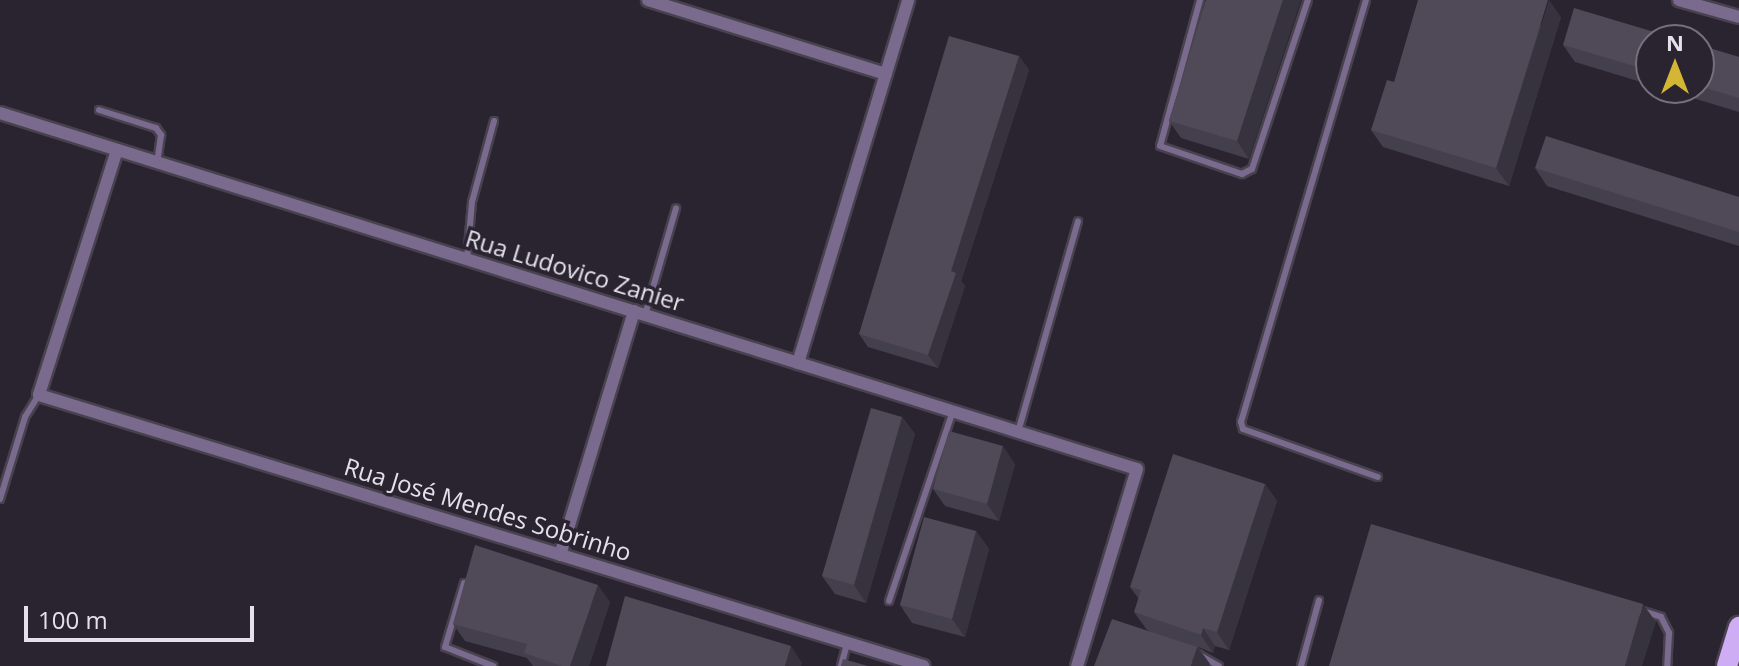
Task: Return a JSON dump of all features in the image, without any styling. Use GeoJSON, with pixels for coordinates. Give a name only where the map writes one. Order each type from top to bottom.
{"type":"FeatureCollection","features":[{"type":"Feature","properties":{"kind":"main road"},"geometry":{"type":"LineString","coordinates":[[1727,666],[1739,627]]}},
{"type":"Feature","properties":{"kind":"street"},"geometry":{"type":"LineString","coordinates":[[648,0],[886,74]]}},
{"type":"Feature","properties":{"kind":"street"},"geometry":{"type":"LineString","coordinates":[[798,363],[908,0]]}},
{"type":"Feature","properties":{"kind":"street"},"geometry":{"type":"LineString","coordinates":[[1679,0],[1739,17]]}},
{"type":"Feature","properties":{"kind":"street","name":"Rua Ludovico Zanier"},"geometry":{"type":"LineString","coordinates":[[0,113],[1137,469],[1077,666]]}},
{"type":"Feature","properties":{"kind":"street"},"geometry":{"type":"LineString","coordinates":[[39,395],[117,150]]}},
{"type":"Feature","properties":{"kind":"street"},"geometry":{"type":"LineString","coordinates":[[560,555],[640,313]]}},
{"type":"Feature","properties":{"kind":"street","name":"Rua José Mendes Sobrinho"},"geometry":{"type":"LineString","coordinates":[[39,395],[479,536],[560,555],[917,665]]}},
{"type":"Feature","properties":{"kind":"lane"},"geometry":{"type":"LineString","coordinates":[[1200,0],[1159,141],[1164,151],[1242,174],[1252,169],[1308,0]]}},
{"type":"Feature","properties":{"kind":"lane"},"geometry":{"type":"LineString","coordinates":[[1366,0],[1241,422],[1243,429],[1378,477]]}},
{"type":"Feature","properties":{"kind":"lane"},"geometry":{"type":"LineString","coordinates":[[99,110],[156,128],[161,135],[157,162]]}},
{"type":"Feature","properties":{"kind":"lane"},"geometry":{"type":"LineString","coordinates":[[467,259],[472,202],[494,121]]}},
{"type":"Feature","properties":{"kind":"lane"},"geometry":{"type":"LineString","coordinates":[[640,313],[676,208]]}},
{"type":"Feature","properties":{"kind":"lane"},"geometry":{"type":"LineString","coordinates":[[1018,432],[1078,221]]}},
{"type":"Feature","properties":{"kind":"lane"},"geometry":{"type":"LineString","coordinates":[[0,499],[25,417],[39,395]]}},
{"type":"Feature","properties":{"kind":"lane"},"geometry":{"type":"LineString","coordinates":[[889,601],[953,411]]}},
{"type":"Feature","properties":{"kind":"lane"},"geometry":{"type":"LineString","coordinates":[[469,568],[445,647],[493,666]]}},
{"type":"Feature","properties":{"kind":"lane"},"geometry":{"type":"LineString","coordinates":[[1301,666],[1319,600]]}},
{"type":"Feature","properties":{"kind":"lane"},"geometry":{"type":"LineString","coordinates":[[1632,608],[1661,617],[1672,651],[1667,666]]}},
{"type":"Feature","properties":{"kind":"lane"},"geometry":{"type":"LineString","coordinates":[[841,666],[847,643]]}},
{"type":"Feature","properties":{"kind":"lane"},"geometry":{"type":"LineString","coordinates":[[1186,650],[1216,660],[1219,666]]}},
{"type":"Feature","properties":{"kind":"building"},"geometry":{"type":"Polygon","coordinates":[[[1206,0],[1283,0],[1237,141],[1169,121],[1206,0]]]}},
{"type":"Feature","properties":{"kind":"building"},"geometry":{"type":"Polygon","coordinates":[[[1418,0],[1548,0],[1496,168],[1371,130],[1387,80],[1394,82],[1418,0]]]}},
{"type":"Feature","properties":{"kind":"building"},"geometry":{"type":"Polygon","coordinates":[[[1574,8],[1635,26],[1635,66],[1563,45],[1574,8]]]}},
{"type":"Feature","properties":{"kind":"building"},"geometry":{"type":"Polygon","coordinates":[[[949,36],[1019,56],[951,271],[956,273],[928,355],[859,334],[949,36]]]}},
{"type":"Feature","properties":{"kind":"building"},"geometry":{"type":"Polygon","coordinates":[[[1715,50],[1739,57],[1739,98],[1715,91],[1715,50]]]}},
{"type":"Feature","properties":{"kind":"building"},"geometry":{"type":"Polygon","coordinates":[[[1546,136],[1739,197],[1739,232],[1535,168],[1546,136]]]}},
{"type":"Feature","properties":{"kind":"building"},"geometry":{"type":"Polygon","coordinates":[[[871,408],[902,417],[854,585],[822,576],[871,408]]]}},
{"type":"Feature","properties":{"kind":"building"},"geometry":{"type":"Polygon","coordinates":[[[949,431],[1003,446],[987,504],[933,489],[949,431]]]}},
{"type":"Feature","properties":{"kind":"building"},"geometry":{"type":"Polygon","coordinates":[[[1173,454],[1265,484],[1217,632],[1203,628],[1201,635],[1134,612],[1141,590],[1130,587],[1173,454]]]}},
{"type":"Feature","properties":{"kind":"building"},"geometry":{"type":"Polygon","coordinates":[[[924,517],[976,531],[952,619],[900,605],[924,517]]]}},
{"type":"Feature","properties":{"kind":"building"},"geometry":{"type":"Polygon","coordinates":[[[1371,524],[1643,604],[1625,666],[1329,666],[1371,524]]]}},
{"type":"Feature","properties":{"kind":"building"},"geometry":{"type":"Polygon","coordinates":[[[475,545],[598,585],[570,666],[524,653],[527,644],[453,624],[475,545]]]}},
{"type":"Feature","properties":{"kind":"building"},"geometry":{"type":"Polygon","coordinates":[[[625,596],[791,646],[785,666],[606,666],[625,596]]]}},
{"type":"Feature","properties":{"kind":"building"},"geometry":{"type":"Polygon","coordinates":[[[1112,619],[1197,647],[1191,666],[1094,666],[1112,619]]]}},
{"type":"Feature","properties":{"kind":"building"},"geometry":{"type":"Polygon","coordinates":[[[843,659],[868,666],[841,666],[843,659]]]}}]}
